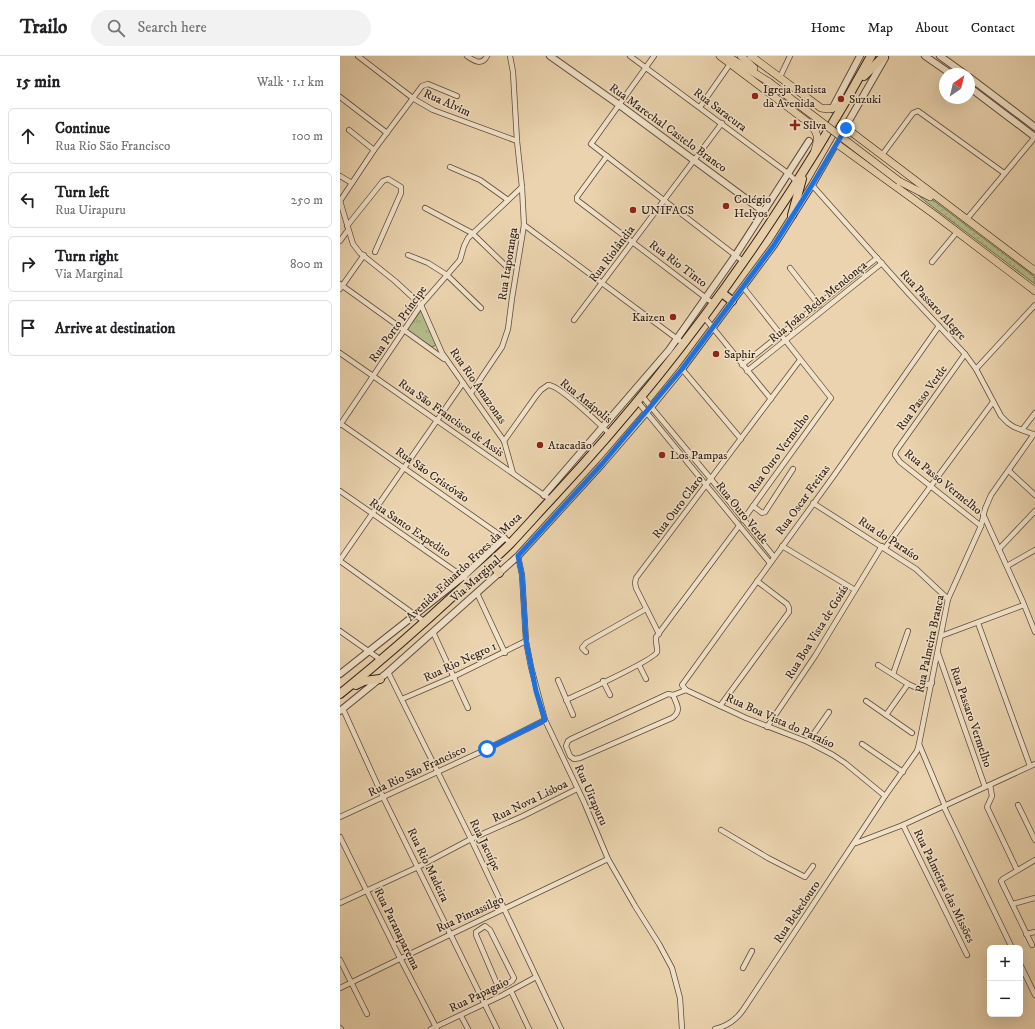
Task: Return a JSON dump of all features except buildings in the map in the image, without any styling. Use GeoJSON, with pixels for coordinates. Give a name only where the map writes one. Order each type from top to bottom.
{"type":"FeatureCollection","features":[{"type":"Feature","properties":{"kind":"highway","name":"Avenida Eduardo Froes da Mota"},"geometry":{"type":"LineString","coordinates":[[342,692],[425,622],[467,579],[491,562],[508,540],[610,434],[640,399],[680,342],[704,317],[714,304],[773,219],[804,171],[871,56]]}},
{"type":"Feature","properties":{"kind":"highway"},"geometry":{"type":"LineString","coordinates":[[857,82],[885,56]]}},
{"type":"Feature","properties":{"kind":"highway"},"geometry":{"type":"LineString","coordinates":[[792,215],[804,171]]}},
{"type":"Feature","properties":{"kind":"highway"},"geometry":{"type":"LineString","coordinates":[[722,293],[732,301]]}},
{"type":"Feature","properties":{"kind":"highway"},"geometry":{"type":"LineString","coordinates":[[491,562],[499,573]]}},
{"type":"Feature","properties":{"kind":"highway"},"geometry":{"type":"LineString","coordinates":[[342,692],[364,681],[380,679]]}},
{"type":"Feature","properties":{"kind":"main road"},"geometry":{"type":"LineString","coordinates":[[720,56],[809,123],[817,132],[818,136],[813,155]]}},
{"type":"Feature","properties":{"kind":"main road"},"geometry":{"type":"LineString","coordinates":[[727,56],[769,82],[899,181],[935,215]]}},
{"type":"Feature","properties":{"kind":"main road"},"geometry":{"type":"LineString","coordinates":[[742,56],[769,82]]}},
{"type":"Feature","properties":{"kind":"main road"},"geometry":{"type":"LineString","coordinates":[[751,56],[821,108],[832,109],[842,104],[849,96]]}},
{"type":"Feature","properties":{"kind":"main road"},"geometry":{"type":"LineString","coordinates":[[809,123],[817,119],[820,115],[821,108]]}},
{"type":"Feature","properties":{"kind":"main road"},"geometry":{"type":"LineString","coordinates":[[846,128],[1035,271]]}},
{"type":"Feature","properties":{"kind":"main road"},"geometry":{"type":"LineString","coordinates":[[846,149],[843,141],[844,138],[850,135],[856,136]]}},
{"type":"Feature","properties":{"kind":"main road"},"geometry":{"type":"LineString","coordinates":[[837,144],[846,149],[895,187],[935,215],[1035,291]]}},
{"type":"Feature","properties":{"kind":"main road"},"geometry":{"type":"LineString","coordinates":[[899,181],[946,205]]}},
{"type":"Feature","properties":{"kind":"street","name":"Rua Alvim"},"geometry":{"type":"LineString","coordinates":[[358,56],[414,99],[433,110],[517,141]]}},
{"type":"Feature","properties":{"kind":"street"},"geometry":{"type":"LineString","coordinates":[[467,56],[476,62],[485,60],[487,56]]}},
{"type":"Feature","properties":{"kind":"street","name":"Rua Itaporanga"},"geometry":{"type":"LineString","coordinates":[[471,392],[502,347],[508,329],[524,225],[513,72],[510,56]]}},
{"type":"Feature","properties":{"kind":"street","name":"Rua Marechal Castelo Branco"},"geometry":{"type":"LineString","coordinates":[[550,56],[618,104],[773,219]]}},
{"type":"Feature","properties":{"kind":"street","name":"Rua Saracura"},"geometry":{"type":"LineString","coordinates":[[630,56],[722,123],[789,174],[797,182]]}},
{"type":"Feature","properties":{"kind":"street"},"geometry":{"type":"LineString","coordinates":[[654,56],[590,144],[608,156],[744,262]]}},
{"type":"Feature","properties":{"kind":"street"},"geometry":{"type":"LineString","coordinates":[[780,77],[790,56]]}},
{"type":"Feature","properties":{"kind":"street"},"geometry":{"type":"LineString","coordinates":[[832,109],[860,56]]}},
{"type":"Feature","properties":{"kind":"street","name":"Via Marginal"},"geometry":{"type":"LineString","coordinates":[[342,710],[388,672],[518,556],[652,407],[713,328],[774,245],[837,144],[885,56]]}},
{"type":"Feature","properties":{"kind":"street"},"geometry":{"type":"LineString","coordinates":[[925,56],[941,67],[946,60]]}},
{"type":"Feature","properties":{"kind":"street"},"geometry":{"type":"LineString","coordinates":[[940,56],[957,68]]}},
{"type":"Feature","properties":{"kind":"street"},"geometry":{"type":"LineString","coordinates":[[700,107],[730,64]]}},
{"type":"Feature","properties":{"kind":"street"},"geometry":{"type":"LineString","coordinates":[[975,82],[1035,128]]}},
{"type":"Feature","properties":{"kind":"street"},"geometry":{"type":"LineString","coordinates":[[340,201],[374,150],[414,99],[422,86],[426,84],[457,96]]}},
{"type":"Feature","properties":{"kind":"street"},"geometry":{"type":"LineString","coordinates":[[966,220],[1035,137],[975,92]]}},
{"type":"Feature","properties":{"kind":"street"},"geometry":{"type":"LineString","coordinates":[[340,97],[387,134]]}},
{"type":"Feature","properties":{"kind":"street"},"geometry":{"type":"LineString","coordinates":[[882,155],[913,113],[918,111],[1004,174]]}},
{"type":"Feature","properties":{"kind":"street"},"geometry":{"type":"LineString","coordinates":[[1011,118],[1015,112]]}},
{"type":"Feature","properties":{"kind":"street","name":"Rua Riolândia"},"geometry":{"type":"LineString","coordinates":[[574,320],[722,123]]}},
{"type":"Feature","properties":{"kind":"street"},"geometry":{"type":"LineString","coordinates":[[349,130],[374,150]]}},
{"type":"Feature","properties":{"kind":"street"},"geometry":{"type":"LineString","coordinates":[[548,498],[604,428],[643,382],[680,342],[706,298],[789,174],[809,141]]}},
{"type":"Feature","properties":{"kind":"street","name":"Rua Rio Tinto"},"geometry":{"type":"LineString","coordinates":[[608,156],[577,199],[714,304]]}},
{"type":"Feature","properties":{"kind":"street"},"geometry":{"type":"LineString","coordinates":[[450,167],[480,180],[508,200]]}},
{"type":"Feature","properties":{"kind":"street"},"geometry":{"type":"LineString","coordinates":[[340,176],[352,183]]}},
{"type":"Feature","properties":{"kind":"street"},"geometry":{"type":"LineString","coordinates":[[340,241],[383,181],[388,179],[401,187],[402,190],[375,252]]}},
{"type":"Feature","properties":{"kind":"street","name":"Rua Passaro Alegre"},"geometry":{"type":"LineString","coordinates":[[812,185],[965,354],[976,369],[992,402],[1001,416],[1008,423],[1034,435]]}},
{"type":"Feature","properties":{"kind":"street","name":"Rua Porto Príncipe"},"geometry":{"type":"LineString","coordinates":[[340,424],[421,305],[460,260],[465,242],[472,233],[522,187]]}},
{"type":"Feature","properties":{"kind":"street","name":"Rua Rio Amazonas"},"geometry":{"type":"LineString","coordinates":[[340,201],[353,244],[395,280],[421,305],[442,353],[471,392],[504,441],[513,473]]}},
{"type":"Feature","properties":{"kind":"street"},"geometry":{"type":"LineString","coordinates":[[425,208],[472,233],[507,267]]}},
{"type":"Feature","properties":{"kind":"street"},"geometry":{"type":"LineString","coordinates":[[524,225],[680,342]]}},
{"type":"Feature","properties":{"kind":"street"},"geometry":{"type":"LineString","coordinates":[[932,262],[957,232]]}},
{"type":"Feature","properties":{"kind":"street"},"geometry":{"type":"LineString","coordinates":[[364,255],[341,286],[404,329],[448,362]]}},
{"type":"Feature","properties":{"kind":"street"},"geometry":{"type":"LineString","coordinates":[[408,255],[447,275],[481,308]]}},
{"type":"Feature","properties":{"kind":"street","name":"Rua João Beda Mendonça"},"geometry":{"type":"LineString","coordinates":[[742,365],[877,258]]}},
{"type":"Feature","properties":{"kind":"street","name":"Rua João Beda Mendonça"},"geometry":{"type":"LineString","coordinates":[[747,371],[882,263]]}},
{"type":"Feature","properties":{"kind":"street"},"geometry":{"type":"LineString","coordinates":[[790,268],[819,305]]}},
{"type":"Feature","properties":{"kind":"street"},"geometry":{"type":"LineString","coordinates":[[743,287],[800,360]]}},
{"type":"Feature","properties":{"kind":"street"},"geometry":{"type":"LineString","coordinates":[[976,369],[1035,305]]}},
{"type":"Feature","properties":{"kind":"street"},"geometry":{"type":"LineString","coordinates":[[704,317],[771,399]]}},
{"type":"Feature","properties":{"kind":"street","name":"Rua Oscar Freitas"},"geometry":{"type":"LineString","coordinates":[[682,685],[939,326]]}},
{"type":"Feature","properties":{"kind":"street","name":"Rua São Francisco de Assis"},"geometry":{"type":"LineString","coordinates":[[340,353],[548,498]]}},
{"type":"Feature","properties":{"kind":"street","name":"Rua Passo Verde"},"geometry":{"type":"LineString","coordinates":[[895,453],[965,354]]}},
{"type":"Feature","properties":{"kind":"street","name":"Rua Ouro Vermelho"},"geometry":{"type":"LineString","coordinates":[[743,520],[830,398],[800,360]]}},
{"type":"Feature","properties":{"kind":"street","name":"Rua Ouro Claro"},"geometry":{"type":"LineString","coordinates":[[659,634],[636,588],[636,578],[800,360]]}},
{"type":"Feature","properties":{"kind":"street"},"geometry":{"type":"LineString","coordinates":[[682,369],[741,439]]}},
{"type":"Feature","properties":{"kind":"street"},"geometry":{"type":"LineString","coordinates":[[425,622],[340,561],[463,383]]}},
{"type":"Feature","properties":{"kind":"street","name":"Rua Anápolis"},"geometry":{"type":"LineString","coordinates":[[504,441],[541,390],[548,385],[554,386],[565,394],[610,434]]}},
{"type":"Feature","properties":{"kind":"street","name":"Rua Ouro Verde"},"geometry":{"type":"LineString","coordinates":[[640,399],[652,407],[774,557]]}},
{"type":"Feature","properties":{"kind":"street","name":"Rua Ouro Verde"},"geometry":{"type":"LineString","coordinates":[[640,399],[646,413],[770,563]]}},
{"type":"Feature","properties":{"kind":"street","name":"Rua Boa Vista de Goiás"},"geometry":{"type":"LineString","coordinates":[[767,727],[815,656],[855,590],[884,547],[992,402]]}},
{"type":"Feature","properties":{"kind":"street"},"geometry":{"type":"LineString","coordinates":[[1022,430],[1035,413]]}},
{"type":"Feature","properties":{"kind":"street","name":"Rua São Cristóvão"},"geometry":{"type":"LineString","coordinates":[[340,424],[508,540]]}},
{"type":"Feature","properties":{"kind":"street","name":"Rua Palmeira Branca"},"geometry":{"type":"LineString","coordinates":[[885,796],[914,757],[919,744],[948,599],[981,526],[983,514],[991,495],[1034,435]]}},
{"type":"Feature","properties":{"kind":"street","name":"Rua Passo Vermelho"},"geometry":{"type":"LineString","coordinates":[[895,453],[900,462],[981,526]]}},
{"type":"Feature","properties":{"kind":"street"},"geometry":{"type":"LineString","coordinates":[[753,506],[762,513],[765,512],[794,469]]}},
{"type":"Feature","properties":{"kind":"street"},"geometry":{"type":"LineString","coordinates":[[1009,471],[1035,495]]}},
{"type":"Feature","properties":{"kind":"street","name":"Rua Santo Expedito"},"geometry":{"type":"LineString","coordinates":[[340,491],[467,579]]}},
{"type":"Feature","properties":{"kind":"street","name":"Rua do Paraíso"},"geometry":{"type":"LineString","coordinates":[[813,503],[884,547],[916,569],[948,599]]}},
{"type":"Feature","properties":{"kind":"street"},"geometry":{"type":"LineString","coordinates":[[999,549],[1035,511]]}},
{"type":"Feature","properties":{"kind":"street"},"geometry":{"type":"LineString","coordinates":[[983,514],[1035,632]]}},
{"type":"Feature","properties":{"kind":"street"},"geometry":{"type":"LineString","coordinates":[[566,700],[639,665],[656,654],[657,650],[655,640],[739,526]]}},
{"type":"Feature","properties":{"kind":"street"},"geometry":{"type":"LineString","coordinates":[[340,674],[415,614],[467,579],[508,540]]}},
{"type":"Feature","properties":{"kind":"street"},"geometry":{"type":"LineString","coordinates":[[782,546],[855,590]]}},
{"type":"Feature","properties":{"kind":"street"},"geometry":{"type":"LineString","coordinates":[[1006,566],[1035,550]]}},
{"type":"Feature","properties":{"kind":"street","name":"Rua Uirapuru"},"geometry":{"type":"LineString","coordinates":[[518,556],[522,575],[526,641],[532,673],[545,720],[608,859],[672,968],[680,998],[682,1029]]}},
{"type":"Feature","properties":{"kind":"street"},"geometry":{"type":"LineString","coordinates":[[720,706],[789,612],[787,604],[757,581]]}},
{"type":"Feature","properties":{"kind":"street"},"geometry":{"type":"LineString","coordinates":[[477,593],[505,652]]}},
{"type":"Feature","properties":{"kind":"street"},"geometry":{"type":"LineString","coordinates":[[941,636],[1024,605]]}},
{"type":"Feature","properties":{"kind":"street"},"geometry":{"type":"LineString","coordinates":[[586,652],[582,648],[586,643],[646,609]]}},
{"type":"Feature","properties":{"kind":"street"},"geometry":{"type":"LineString","coordinates":[[856,843],[945,807],[1032,765],[978,623]]}},
{"type":"Feature","properties":{"kind":"street"},"geometry":{"type":"LineString","coordinates":[[340,631],[381,660]]}},
{"type":"Feature","properties":{"kind":"street"},"geometry":{"type":"LineString","coordinates":[[893,674],[908,631]]}},
{"type":"Feature","properties":{"kind":"street"},"geometry":{"type":"LineString","coordinates":[[433,632],[468,708]]}},
{"type":"Feature","properties":{"kind":"street","name":"Rua Rio Negro 1"},"geometry":{"type":"LineString","coordinates":[[402,699],[453,677],[526,641]]}},
{"type":"Feature","properties":{"kind":"street","name":"Rua Passaro Vermelho"},"geometry":{"type":"LineString","coordinates":[[938,653],[988,786]]}},
{"type":"Feature","properties":{"kind":"street"},"geometry":{"type":"LineString","coordinates":[[639,665],[646,679]]}},
{"type":"Feature","properties":{"kind":"street"},"geometry":{"type":"LineString","coordinates":[[878,666],[908,684],[918,688],[932,684]]}},
{"type":"Feature","properties":{"kind":"street","name":"Rua Jacuípe"},"geometry":{"type":"LineString","coordinates":[[388,672],[505,909],[561,1029]]}},
{"type":"Feature","properties":{"kind":"street"},"geometry":{"type":"LineString","coordinates":[[558,680],[573,715]]}},
{"type":"Feature","properties":{"kind":"street"},"geometry":{"type":"LineString","coordinates":[[603,681],[610,695]]}},
{"type":"Feature","properties":{"kind":"street"},"geometry":{"type":"LineString","coordinates":[[886,715],[908,684]]}},
{"type":"Feature","properties":{"kind":"street","name":"Rua Boa Vista do Paraíso"},"geometry":{"type":"LineString","coordinates":[[682,685],[686,690],[720,706],[767,727],[808,742],[833,755],[885,796]]}},
{"type":"Feature","properties":{"kind":"street"},"geometry":{"type":"LineString","coordinates":[[673,695],[679,710],[672,718],[580,758],[574,759],[570,756],[566,746],[568,740],[571,738],[668,694],[673,695],[686,690]]}},
{"type":"Feature","properties":{"kind":"street"},"geometry":{"type":"LineString","coordinates":[[866,701],[912,733]]}},
{"type":"Feature","properties":{"kind":"street","name":"Rua Rio Madeira"},"geometry":{"type":"LineString","coordinates":[[342,710],[497,1029]]}},
{"type":"Feature","properties":{"kind":"street"},"geometry":{"type":"LineString","coordinates":[[808,742],[829,712]]}},
{"type":"Feature","properties":{"kind":"street","name":"Rua Rio São Francisco"},"geometry":{"type":"LineString","coordinates":[[340,817],[545,720]]}},
{"type":"Feature","properties":{"kind":"street"},"geometry":{"type":"LineString","coordinates":[[862,744],[903,772]]}},
{"type":"Feature","properties":{"kind":"street"},"geometry":{"type":"LineString","coordinates":[[919,744],[945,807],[1011,945]]}},
{"type":"Feature","properties":{"kind":"street"},"geometry":{"type":"LineString","coordinates":[[988,786],[992,796],[987,807],[1017,870]]}},
{"type":"Feature","properties":{"kind":"street","name":"Rua Nova Lisboa"},"geometry":{"type":"LineString","coordinates":[[340,903],[418,867],[471,839],[523,816],[577,789]]}},
{"type":"Feature","properties":{"kind":"street","name":"Rua Bebedouro"},"geometry":{"type":"LineString","coordinates":[[715,1029],[729,1024],[740,1014],[856,843],[885,796]]}},
{"type":"Feature","properties":{"kind":"street"},"geometry":{"type":"LineString","coordinates":[[1018,805],[1035,840]]}},
{"type":"Feature","properties":{"kind":"street","name":"Rua Palmeiras das Missões"},"geometry":{"type":"LineString","coordinates":[[903,825],[967,955]]}},
{"type":"Feature","properties":{"kind":"street"},"geometry":{"type":"LineString","coordinates":[[720,830],[768,858],[805,877],[813,866]]}},
{"type":"Feature","properties":{"kind":"street","name":"Rua Paranaparema"},"geometry":{"type":"LineString","coordinates":[[340,837],[436,1028]]}},
{"type":"Feature","properties":{"kind":"street","name":"Rua Pintassilgo"},"geometry":{"type":"LineString","coordinates":[[340,988],[608,859]]}},
{"type":"Feature","properties":{"kind":"street"},"geometry":{"type":"LineString","coordinates":[[1032,945],[1002,880],[1035,860]]}},
{"type":"Feature","properties":{"kind":"street"},"geometry":{"type":"LineString","coordinates":[[1012,904],[1035,898]]}},
{"type":"Feature","properties":{"kind":"street"},"geometry":{"type":"LineString","coordinates":[[478,922],[481,928]]}},
{"type":"Feature","properties":{"kind":"street"},"geometry":{"type":"LineString","coordinates":[[485,926],[490,930],[514,978],[512,981],[503,986],[497,984],[476,936],[476,932],[481,928],[485,926]]}},
{"type":"Feature","properties":{"kind":"street"},"geometry":{"type":"LineString","coordinates":[[1026,934],[1035,932]]}},
{"type":"Feature","properties":{"kind":"street"},"geometry":{"type":"LineString","coordinates":[[742,968],[752,951]]}},
{"type":"Feature","properties":{"kind":"street"},"geometry":{"type":"LineString","coordinates":[[340,960],[367,1014]]}},
{"type":"Feature","properties":{"kind":"street"},"geometry":{"type":"LineString","coordinates":[[1023,970],[1035,995]]}},
{"type":"Feature","properties":{"kind":"street","name":"Rua Papagaio"},"geometry":{"type":"LineString","coordinates":[[431,1029],[461,1016],[536,977]]}},
{"type":"Feature","properties":{"kind":"street"},"geometry":{"type":"LineString","coordinates":[[511,991],[529,1029]]}},
{"type":"Feature","properties":{"kind":"street"},"geometry":{"type":"LineString","coordinates":[[461,1016],[468,1029]]}},
{"type":"Feature","properties":{"kind":"green space"},"geometry":{"type":"Polygon","coordinates":[[[909,187],[929,197],[1035,277],[1035,284],[925,201],[909,187]]]}},
{"type":"Feature","properties":{"kind":"green space"},"geometry":{"type":"Polygon","coordinates":[[[422,309],[436,345],[432,347],[407,330],[422,309]]]}},
{"type":"Feature","properties":{"kind":"place","name":"Igreja Batista da Avenida"},"geometry":{"type":"Point","coordinates":[755,96]}},
{"type":"Feature","properties":{"kind":"place","name":"Suzuki"},"geometry":{"type":"Point","coordinates":[841,99]}},
{"type":"Feature","properties":{"kind":"place","name":"Silva"},"geometry":{"type":"Point","coordinates":[795,125]}},
{"type":"Feature","properties":{"kind":"place","name":"Colégio Helyos"},"geometry":{"type":"Point","coordinates":[726,206]}},
{"type":"Feature","properties":{"kind":"place","name":"UNIFACS"},"geometry":{"type":"Point","coordinates":[633,210]}},
{"type":"Feature","properties":{"kind":"place","name":"Kaizen"},"geometry":{"type":"Point","coordinates":[673,317]}},
{"type":"Feature","properties":{"kind":"place","name":"Saphir"},"geometry":{"type":"Point","coordinates":[716,354]}},
{"type":"Feature","properties":{"kind":"place","name":"Atacadão"},"geometry":{"type":"Point","coordinates":[540,445]}},
{"type":"Feature","properties":{"kind":"place","name":"Los Pampas"},"geometry":{"type":"Point","coordinates":[662,455]}},
{"type":"Feature","properties":{"kind":"route"},"geometry":{"type":"LineString","coordinates":[[487,749],[545,720],[536,691],[526,641],[522,575],[518,556],[652,407],[682,369],[774,245],[846,128]]}}]}
